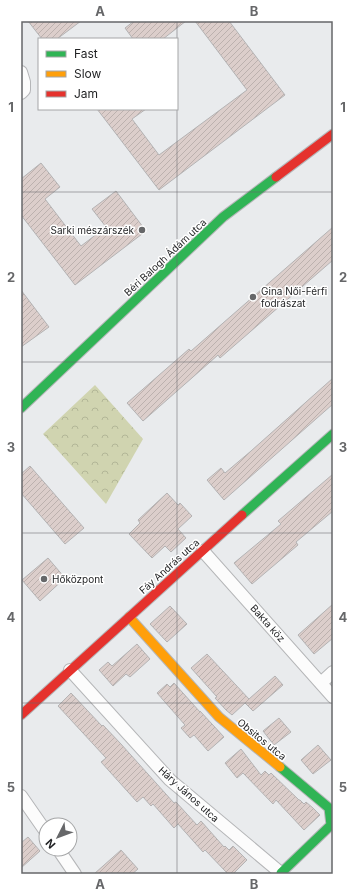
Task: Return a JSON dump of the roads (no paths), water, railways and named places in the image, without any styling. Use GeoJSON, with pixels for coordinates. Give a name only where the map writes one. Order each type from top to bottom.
{"type":"FeatureCollection","features":[{"type":"Feature","properties":{"kind":"street"},"geometry":{"type":"LineString","coordinates":[[21,72],[24,82],[24,90],[21,93]]}},
{"type":"Feature","properties":{"kind":"street","name":"Béri Balogh Ádám utca"},"geometry":{"type":"LineString","coordinates":[[21,408],[224,217],[333,134]]}},
{"type":"Feature","properties":{"kind":"street","name":"Fáy András utca"},"geometry":{"type":"LineString","coordinates":[[21,715],[169,579],[203,551],[333,434]]}},
{"type":"Feature","properties":{"kind":"street","name":"Bakta köz"},"geometry":{"type":"LineString","coordinates":[[203,551],[333,697]]}},
{"type":"Feature","properties":{"kind":"street","name":"Obsitos utca"},"geometry":{"type":"LineString","coordinates":[[129,617],[219,717],[329,808],[331,825],[281,873]]}},
{"type":"Feature","properties":{"kind":"street","name":"Háry János utca"},"geometry":{"type":"LineString","coordinates":[[70,670],[170,780],[281,873]]}},
{"type":"Feature","properties":{"kind":"street"},"geometry":{"type":"LineString","coordinates":[[321,683],[333,672]]}},
{"type":"Feature","properties":{"kind":"street"},"geometry":{"type":"LineString","coordinates":[[21,796],[38,820]]}},
{"type":"Feature","properties":{"kind":"street"},"geometry":{"type":"LineString","coordinates":[[63,857],[75,874]]}},
{"type":"Feature","properties":{"kind":"place","name":"Sarki mészárszék"},"geometry":{"type":"Point","coordinates":[142,230]}},
{"type":"Feature","properties":{"kind":"place","name":"Gina Női-Férfi fodrászat"},"geometry":{"type":"Point","coordinates":[253,297]}},
{"type":"Feature","properties":{"kind":"place","name":"Hőközpont"},"geometry":{"type":"Point","coordinates":[44,579]}}]}
